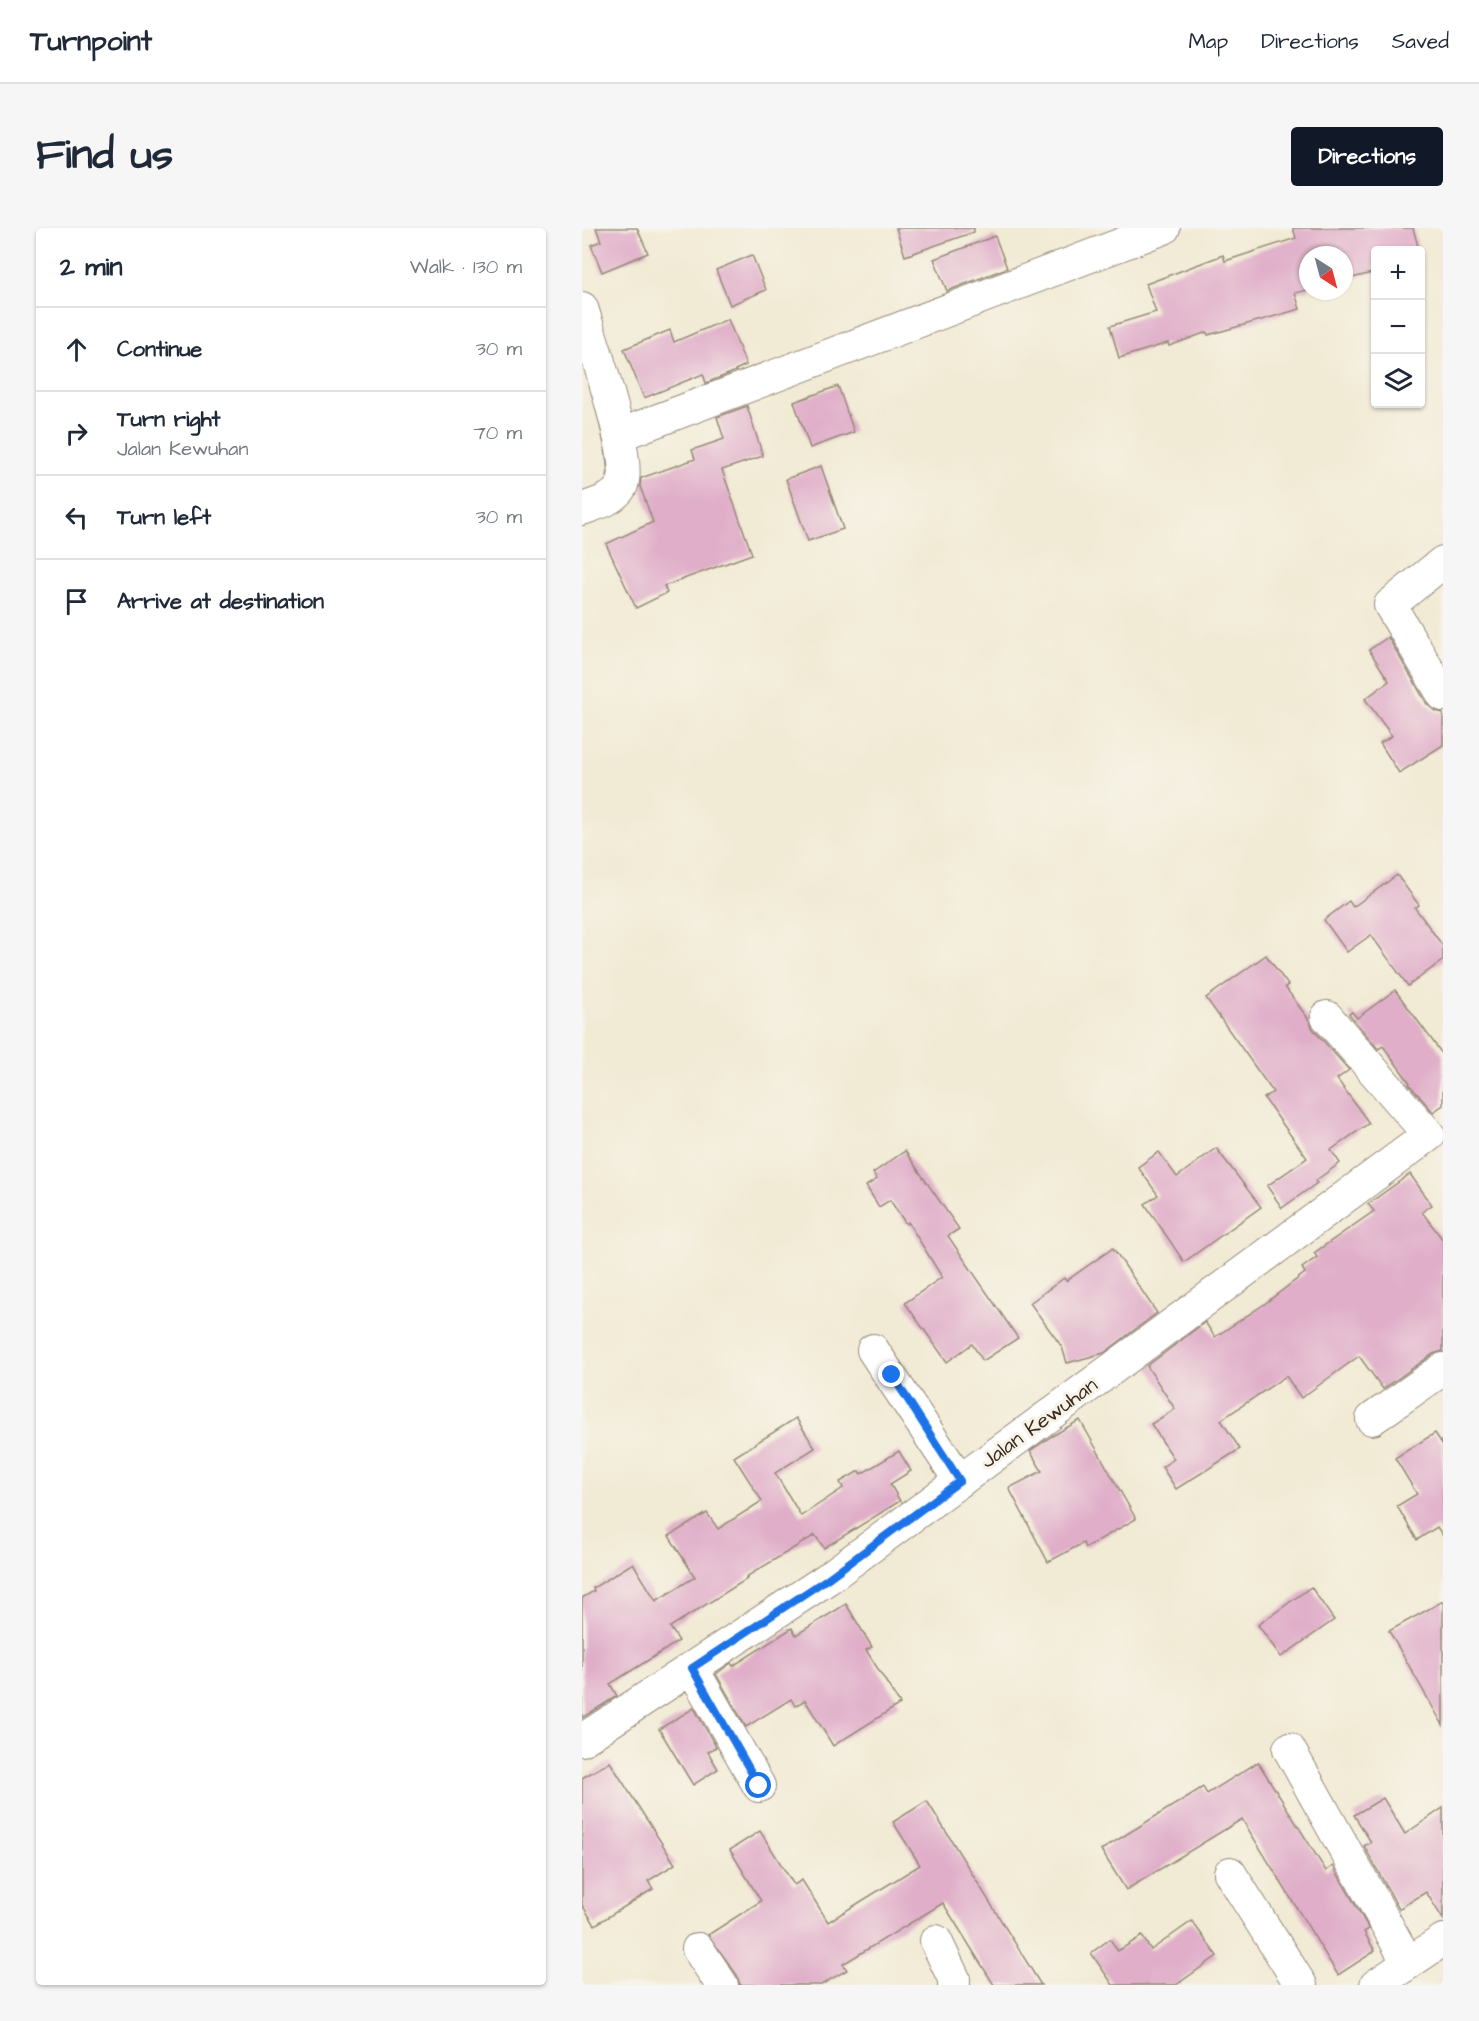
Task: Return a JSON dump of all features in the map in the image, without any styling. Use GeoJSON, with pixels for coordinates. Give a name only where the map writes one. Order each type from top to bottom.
{"type":"FeatureCollection","features":[{"type":"Feature","properties":{"kind":"street"},"geometry":{"type":"LineString","coordinates":[[619,435],[1164,228]]}},
{"type":"Feature","properties":{"kind":"street"},"geometry":{"type":"LineString","coordinates":[[582,308],[619,435],[625,471],[623,485],[615,495],[582,509]]}},
{"type":"Feature","properties":{"kind":"street"},"geometry":{"type":"LineString","coordinates":[[1443,562],[1390,605],[1443,695]]}},
{"type":"Feature","properties":{"kind":"street"},"geometry":{"type":"LineString","coordinates":[[1327,1017],[1438,1137]]}},
{"type":"Feature","properties":{"kind":"street","name":"Jalan Kewuhan"},"geometry":{"type":"LineString","coordinates":[[582,1740],[827,1579],[1438,1137]]}},
{"type":"Feature","properties":{"kind":"street"},"geometry":{"type":"LineString","coordinates":[[873,1350],[960,1481]]}},
{"type":"Feature","properties":{"kind":"street"},"geometry":{"type":"LineString","coordinates":[[1372,1419],[1443,1369]]}},
{"type":"Feature","properties":{"kind":"street"},"geometry":{"type":"LineString","coordinates":[[692,1668],[759,1786]]}},
{"type":"Feature","properties":{"kind":"street"},"geometry":{"type":"LineString","coordinates":[[1289,1749],[1408,1963]]}},
{"type":"Feature","properties":{"kind":"street"},"geometry":{"type":"LineString","coordinates":[[1230,1873],[1301,1985]]}},
{"type":"Feature","properties":{"kind":"street"},"geometry":{"type":"LineString","coordinates":[[936,1941],[954,1979],[954,1985]]}},
{"type":"Feature","properties":{"kind":"street"},"geometry":{"type":"LineString","coordinates":[[1376,1985],[1408,1963],[1440,1947]]}},
{"type":"Feature","properties":{"kind":"street"},"geometry":{"type":"LineString","coordinates":[[698,1949],[722,1985]]}},
{"type":"Feature","properties":{"kind":"building"},"geometry":{"type":"Polygon","coordinates":[[[596,228],[637,228],[648,253],[602,272],[591,245],[601,241],[596,228]]]}},
{"type":"Feature","properties":{"kind":"building"},"geometry":{"type":"Polygon","coordinates":[[[896,228],[974,228],[974,232],[905,256],[896,228]]]}},
{"type":"Feature","properties":{"kind":"building"},"geometry":{"type":"Polygon","coordinates":[[[1293,228],[1413,228],[1418,246],[1371,246],[1371,273],[1353,278],[1353,246],[1299,246],[1299,292],[1295,293],[1300,309],[1208,335],[1207,332],[1169,346],[1168,343],[1119,358],[1110,326],[1156,312],[1146,284],[1223,255],[1225,261],[1296,238],[1293,228]]]}},
{"type":"Feature","properties":{"kind":"building"},"geometry":{"type":"Polygon","coordinates":[[[995,236],[1007,268],[947,291],[934,259],[995,236]]]}},
{"type":"Feature","properties":{"kind":"building"},"geometry":{"type":"Polygon","coordinates":[[[752,255],[766,290],[730,305],[716,270],[752,255]]]}},
{"type":"Feature","properties":{"kind":"building"},"geometry":{"type":"Polygon","coordinates":[[[728,319],[746,365],[706,383],[703,374],[644,398],[624,349],[670,330],[674,342],[728,319]]]}},
{"type":"Feature","properties":{"kind":"building"},"geometry":{"type":"Polygon","coordinates":[[[838,386],[854,432],[810,448],[794,402],[838,386]]]}},
{"type":"Feature","properties":{"kind":"building"},"geometry":{"type":"Polygon","coordinates":[[[747,406],[763,456],[722,470],[752,554],[664,586],[667,593],[636,608],[606,544],[653,522],[640,486],[641,478],[695,459],[692,450],[724,439],[717,417],[747,406]]]}},
{"type":"Feature","properties":{"kind":"building"},"geometry":{"type":"Polygon","coordinates":[[[821,466],[843,529],[808,541],[786,479],[821,466]]]}},
{"type":"Feature","properties":{"kind":"building"},"geometry":{"type":"Polygon","coordinates":[[[1388,637],[1427,704],[1435,711],[1443,713],[1443,745],[1399,773],[1380,743],[1392,736],[1365,699],[1389,681],[1369,650],[1388,637]]]}},
{"type":"Feature","properties":{"kind":"building"},"geometry":{"type":"Polygon","coordinates":[[[1397,875],[1419,905],[1415,908],[1443,946],[1443,960],[1408,986],[1371,935],[1347,952],[1324,920],[1349,901],[1353,907],[1397,875]]]}},
{"type":"Feature","properties":{"kind":"building"},"geometry":{"type":"Polygon","coordinates":[[[1266,955],[1288,985],[1285,987],[1313,1029],[1349,1070],[1337,1079],[1369,1123],[1331,1150],[1340,1163],[1282,1208],[1267,1186],[1307,1158],[1264,1098],[1273,1092],[1206,998],[1266,955]]]}},
{"type":"Feature","properties":{"kind":"building"},"geometry":{"type":"Polygon","coordinates":[[[1395,990],[1443,1055],[1443,1105],[1433,1112],[1409,1084],[1383,1046],[1378,1049],[1349,1014],[1352,1012],[1357,1018],[1395,990]]]}},
{"type":"Feature","properties":{"kind":"building"},"geometry":{"type":"Polygon","coordinates":[[[1216,1148],[1261,1207],[1184,1262],[1145,1204],[1158,1195],[1138,1167],[1159,1152],[1177,1177],[1216,1148]]]}},
{"type":"Feature","properties":{"kind":"building"},"geometry":{"type":"Polygon","coordinates":[[[905,1151],[959,1229],[948,1236],[1018,1338],[983,1361],[972,1344],[947,1362],[905,1303],[942,1277],[908,1222],[906,1224],[890,1200],[879,1207],[866,1186],[877,1179],[873,1173],[905,1151]]]}},
{"type":"Feature","properties":{"kind":"building"},"geometry":{"type":"Polygon","coordinates":[[[1410,1174],[1432,1205],[1422,1212],[1443,1240],[1443,1351],[1433,1354],[1383,1389],[1359,1356],[1301,1398],[1286,1376],[1221,1420],[1240,1449],[1176,1489],[1162,1467],[1174,1459],[1151,1424],[1175,1409],[1147,1366],[1205,1322],[1215,1337],[1263,1305],[1305,1273],[1302,1268],[1317,1257],[1314,1253],[1374,1211],[1368,1204],[1410,1174]]]}},
{"type":"Feature","properties":{"kind":"building"},"geometry":{"type":"Polygon","coordinates":[[[1113,1248],[1157,1313],[1104,1353],[1067,1363],[1062,1347],[1030,1303],[1064,1278],[1066,1281],[1113,1248]]]}},
{"type":"Feature","properties":{"kind":"building"},"geometry":{"type":"Polygon","coordinates":[[[796,1418],[815,1448],[775,1473],[801,1516],[843,1488],[840,1482],[859,1471],[861,1474],[899,1451],[911,1471],[890,1484],[900,1501],[824,1548],[815,1535],[670,1627],[679,1641],[610,1684],[617,1696],[582,1718],[582,1598],[594,1591],[593,1588],[633,1563],[656,1601],[695,1577],[669,1536],[707,1513],[718,1529],[762,1501],[734,1457],[796,1418]]]}},
{"type":"Feature","properties":{"kind":"building"},"geometry":{"type":"Polygon","coordinates":[[[1080,1420],[1136,1519],[1085,1548],[1083,1543],[1048,1562],[1009,1488],[1042,1471],[1030,1451],[1080,1420]]]}},
{"type":"Feature","properties":{"kind":"building"},"geometry":{"type":"Polygon","coordinates":[[[1435,1433],[1443,1445],[1443,1536],[1437,1527],[1417,1540],[1397,1506],[1417,1494],[1395,1458],[1435,1433]]]}},
{"type":"Feature","properties":{"kind":"building"},"geometry":{"type":"Polygon","coordinates":[[[1311,1587],[1334,1620],[1281,1657],[1258,1625],[1311,1587]]]}},
{"type":"Feature","properties":{"kind":"building"},"geometry":{"type":"Polygon","coordinates":[[[1443,1601],[1443,1725],[1389,1631],[1443,1601]]]}},
{"type":"Feature","properties":{"kind":"building"},"geometry":{"type":"Polygon","coordinates":[[[846,1604],[872,1647],[866,1650],[900,1704],[833,1746],[805,1700],[795,1706],[791,1699],[746,1727],[716,1674],[731,1663],[733,1666],[792,1628],[796,1635],[846,1604]]]}},
{"type":"Feature","properties":{"kind":"building"},"geometry":{"type":"Polygon","coordinates":[[[694,1708],[716,1747],[708,1752],[718,1769],[693,1785],[659,1729],[694,1708]]]}},
{"type":"Feature","properties":{"kind":"building"},"geometry":{"type":"Polygon","coordinates":[[[610,1762],[675,1864],[648,1881],[653,1889],[595,1925],[582,1905],[582,1778],[610,1762]]]}},
{"type":"Feature","properties":{"kind":"building"},"geometry":{"type":"Polygon","coordinates":[[[1258,1762],[1326,1871],[1333,1866],[1369,1929],[1364,1932],[1375,1951],[1338,1975],[1242,1819],[1126,1890],[1101,1850],[1203,1787],[1207,1794],[1258,1762]]]}},
{"type":"Feature","properties":{"kind":"building"},"geometry":{"type":"Polygon","coordinates":[[[1383,1798],[1405,1834],[1443,1808],[1443,1919],[1426,1892],[1399,1909],[1364,1846],[1371,1842],[1354,1815],[1383,1798]]]}},
{"type":"Feature","properties":{"kind":"building"},"geometry":{"type":"Polygon","coordinates":[[[927,1801],[1041,1985],[994,1985],[943,1903],[843,1964],[847,1970],[821,1985],[740,1985],[737,1975],[708,1935],[761,1901],[730,1850],[760,1831],[794,1885],[802,1880],[828,1922],[920,1865],[893,1822],[927,1801]]]}},
{"type":"Feature","properties":{"kind":"building"},"geometry":{"type":"Polygon","coordinates":[[[1192,1921],[1217,1956],[1176,1985],[1113,1985],[1091,1953],[1110,1939],[1118,1951],[1142,1936],[1151,1950],[1192,1921]]]}},
{"type":"Feature","properties":{"kind":"route"},"geometry":{"type":"LineString","coordinates":[[759,1786],[692,1668],[827,1579],[960,1481],[892,1375]]}}]}
